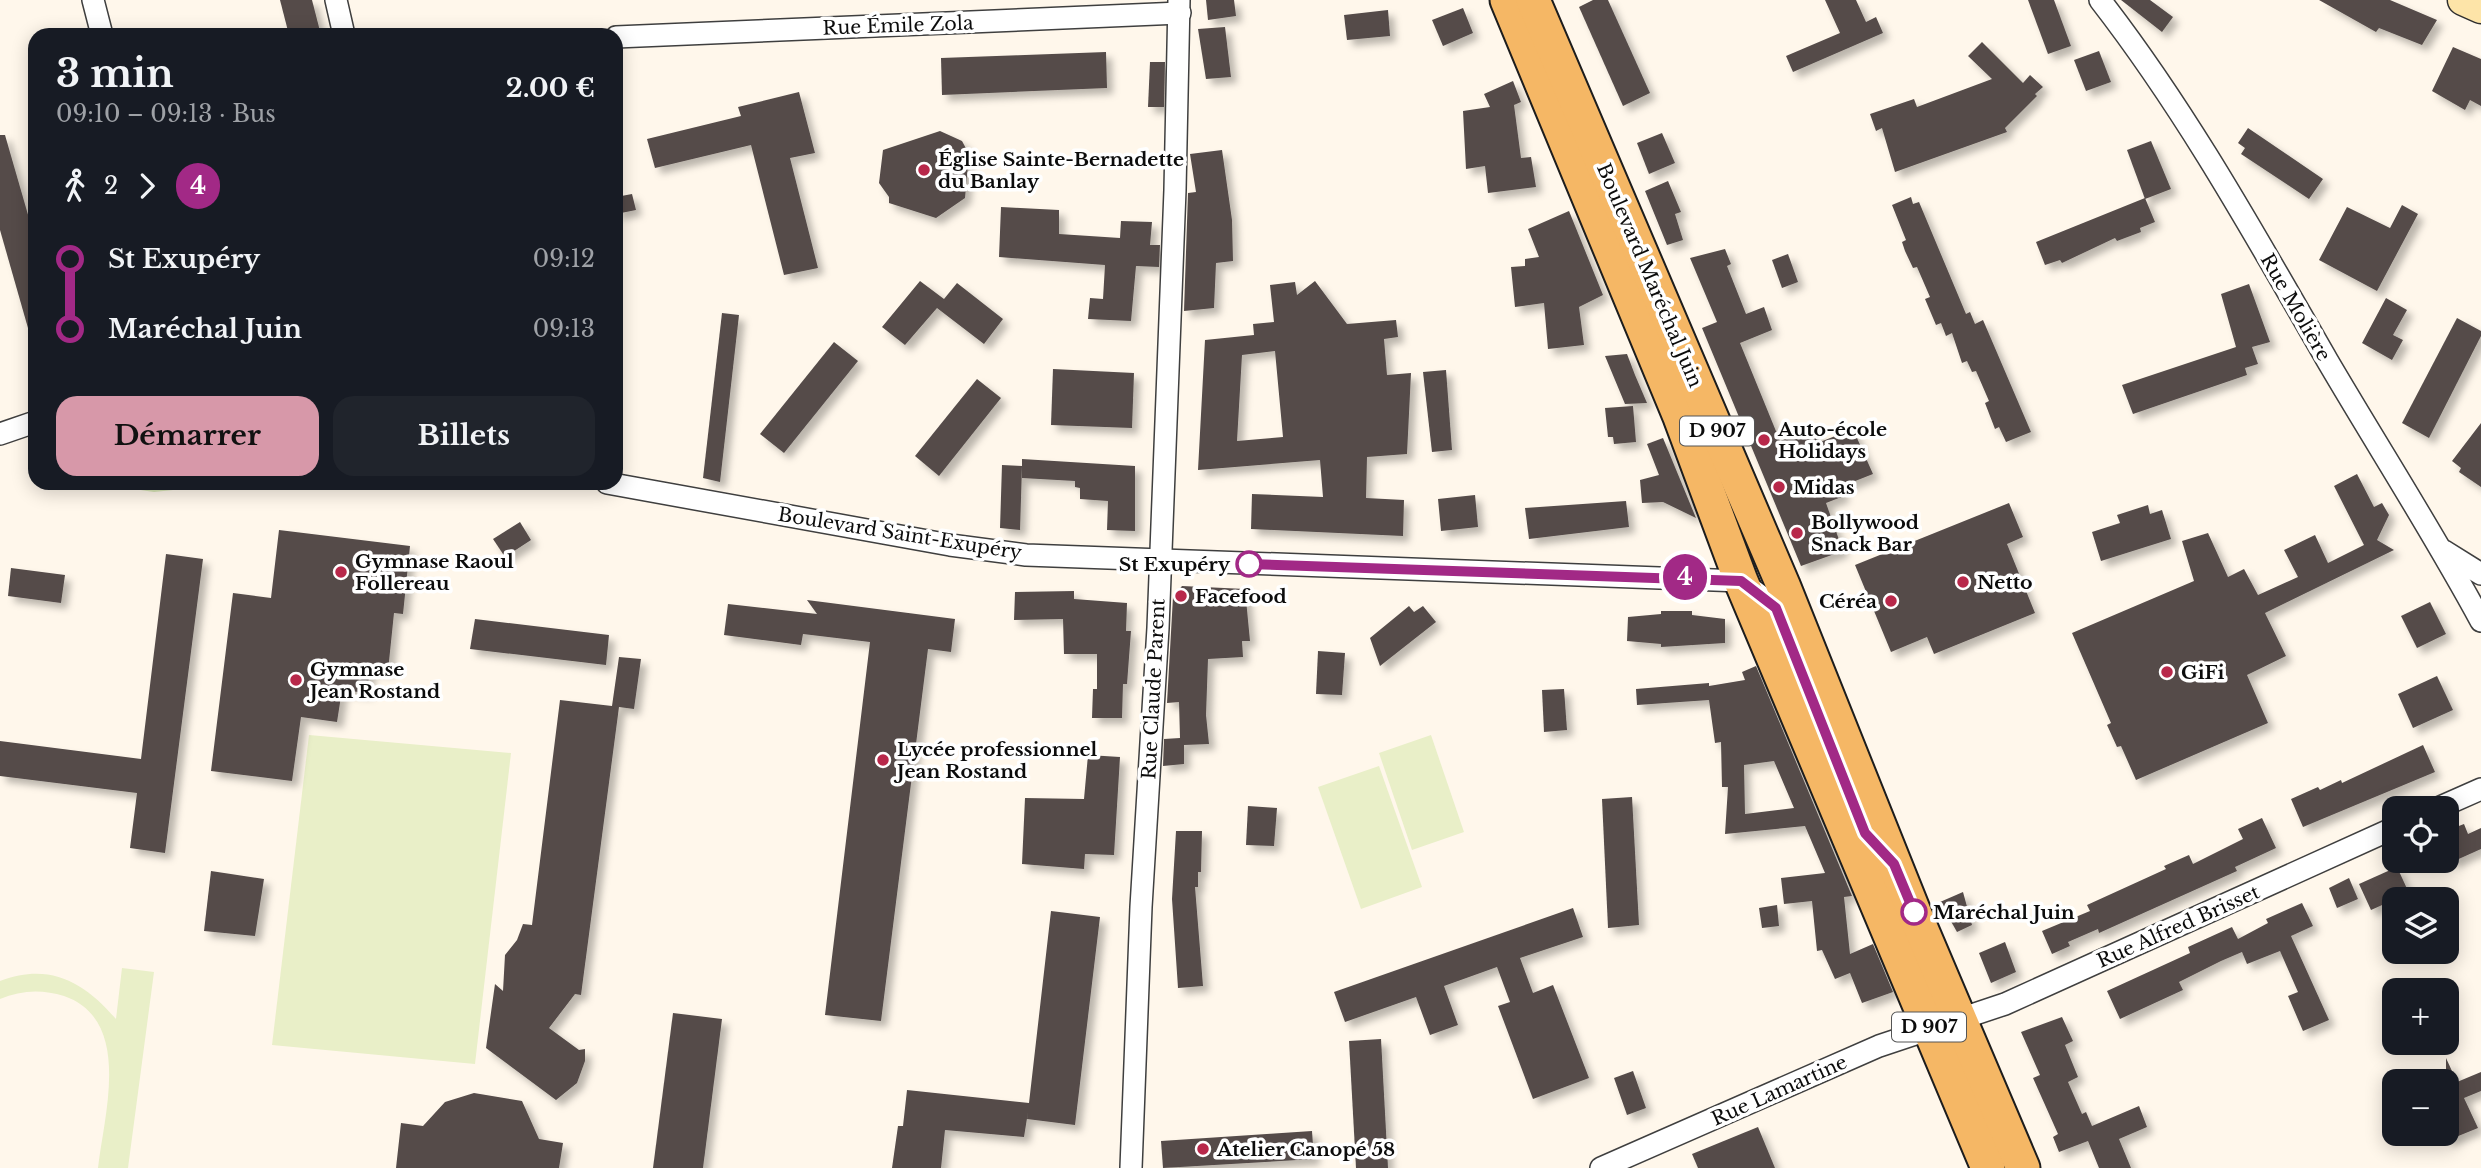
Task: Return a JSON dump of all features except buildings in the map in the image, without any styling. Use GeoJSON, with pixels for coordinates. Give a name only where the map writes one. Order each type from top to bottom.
{"type":"FeatureCollection","features":[{"type":"Feature","properties":{"kind":"main road","name":"Boulevard Maréchal Juin"},"geometry":{"type":"LineString","coordinates":[[1507,0],[1680,417],[1754,566],[1783,585],[1883,875]]}},
{"type":"Feature","properties":{"kind":"main road","name":"Boulevard Maréchal Juin"},"geometry":{"type":"LineString","coordinates":[[1533,0],[1754,566],[1945,1024],[2023,1168]]}},
{"type":"Feature","properties":{"kind":"main road"},"geometry":{"type":"LineString","coordinates":[[2463,0],[2481,8]]}},
{"type":"Feature","properties":{"kind":"main road","name":"Boulevard Maréchal Juin"},"geometry":{"type":"LineString","coordinates":[[1945,1024],[1988,1168]]}},
{"type":"Feature","properties":{"kind":"street"},"geometry":{"type":"LineString","coordinates":[[93,0],[100,28]]}},
{"type":"Feature","properties":{"kind":"street"},"geometry":{"type":"LineString","coordinates":[[336,0],[342,28]]}},
{"type":"Feature","properties":{"kind":"street","name":"Rue Molière"},"geometry":{"type":"LineString","coordinates":[[2100,0],[2139,51],[2231,196],[2381,453],[2442,549],[2481,621]]}},
{"type":"Feature","properties":{"kind":"street","name":"Rue Émile Zola"},"geometry":{"type":"LineString","coordinates":[[623,37],[1180,7]]}},
{"type":"Feature","properties":{"kind":"street","name":"Rue Claude Parent"},"geometry":{"type":"LineString","coordinates":[[1131,1168],[1141,907],[1160,561],[1180,7]]}},
{"type":"Feature","properties":{"kind":"street"},"geometry":{"type":"LineString","coordinates":[[0,434],[28,424]]}},
{"type":"Feature","properties":{"kind":"street","name":"Boulevard Saint-Exupéry"},"geometry":{"type":"LineString","coordinates":[[623,486],[950,545],[1026,555],[1160,561],[1754,566]]}},
{"type":"Feature","properties":{"kind":"street"},"geometry":{"type":"LineString","coordinates":[[2442,549],[2481,574]]}},
{"type":"Feature","properties":{"kind":"street"},"geometry":{"type":"LineString","coordinates":[[2459,799],[2481,789]]}},
{"type":"Feature","properties":{"kind":"street","name":"Rue Alfred Brisset"},"geometry":{"type":"LineString","coordinates":[[1945,1024],[2005,1004],[2382,833]]}},
{"type":"Feature","properties":{"kind":"street"},"geometry":{"type":"LineString","coordinates":[[1945,1024],[1960,1045],[2012,1168]]}},
{"type":"Feature","properties":{"kind":"street","name":"Rue Lamartine"},"geometry":{"type":"LineString","coordinates":[[1601,1168],[1879,1046],[1945,1024]]}},
{"type":"Feature","properties":{"kind":"green space"},"geometry":{"type":"Polygon","coordinates":[[[140,490],[173,490],[154,492],[140,490]]]}},
{"type":"Feature","properties":{"kind":"green space"},"geometry":{"type":"Polygon","coordinates":[[[309,735],[511,753],[475,1064],[272,1045],[309,735]]]}},
{"type":"Feature","properties":{"kind":"green space"},"geometry":{"type":"Polygon","coordinates":[[[1431,735],[1464,832],[1412,850],[1379,753],[1431,735]]]}},
{"type":"Feature","properties":{"kind":"green space"},"geometry":{"type":"Polygon","coordinates":[[[1379,766],[1422,887],[1361,909],[1318,787],[1379,766]]]}},
{"type":"Feature","properties":{"kind":"green space"},"geometry":{"type":"Polygon","coordinates":[[[122,968],[154,972],[128,1168],[98,1168],[109,1071],[107,1047],[99,1026],[86,1008],[64,996],[32,992],[0,999],[0,981],[35,974],[65,979],[91,995],[116,1019],[122,968]]]}},
{"type":"Feature","properties":{"kind":"bus line","name":"4"},"geometry":{"type":"LineString","coordinates":[[1249,564],[1741,581],[1776,608],[1865,833],[1894,864],[1914,912]]}},
{"type":"Feature","properties":{"kind":"place","name":"Église Sainte-Bernadette du Banlay"},"geometry":{"type":"Point","coordinates":[924,170]}},
{"type":"Feature","properties":{"kind":"place","name":"Auto-école Holidays"},"geometry":{"type":"Point","coordinates":[1764,440]}},
{"type":"Feature","properties":{"kind":"place","name":"Midas"},"geometry":{"type":"Point","coordinates":[1779,487]}},
{"type":"Feature","properties":{"kind":"place","name":"Bollywood Snack Bar"},"geometry":{"type":"Point","coordinates":[1797,533]}},
{"type":"Feature","properties":{"kind":"place","name":"St Exupéry"},"geometry":{"type":"Point","coordinates":[1249,564]}},
{"type":"Feature","properties":{"kind":"place","name":"Gymnase Raoul Follereau"},"geometry":{"type":"Point","coordinates":[341,572]}},
{"type":"Feature","properties":{"kind":"place","name":"Netto"},"geometry":{"type":"Point","coordinates":[1963,582]}},
{"type":"Feature","properties":{"kind":"place","name":"Facefood"},"geometry":{"type":"Point","coordinates":[1181,596]}},
{"type":"Feature","properties":{"kind":"place","name":"Céréa"},"geometry":{"type":"Point","coordinates":[1891,601]}},
{"type":"Feature","properties":{"kind":"place","name":"GiFi"},"geometry":{"type":"Point","coordinates":[2167,672]}},
{"type":"Feature","properties":{"kind":"place","name":"Gymnase Jean Rostand"},"geometry":{"type":"Point","coordinates":[296,680]}},
{"type":"Feature","properties":{"kind":"place","name":"Lycée professionnel Jean Rostand"},"geometry":{"type":"Point","coordinates":[883,760]}},
{"type":"Feature","properties":{"kind":"place","name":"Maréchal Juin"},"geometry":{"type":"Point","coordinates":[1914,912]}},
{"type":"Feature","properties":{"kind":"place","name":"Atelier Canopé 58"},"geometry":{"type":"Point","coordinates":[1203,1149]}}]}
